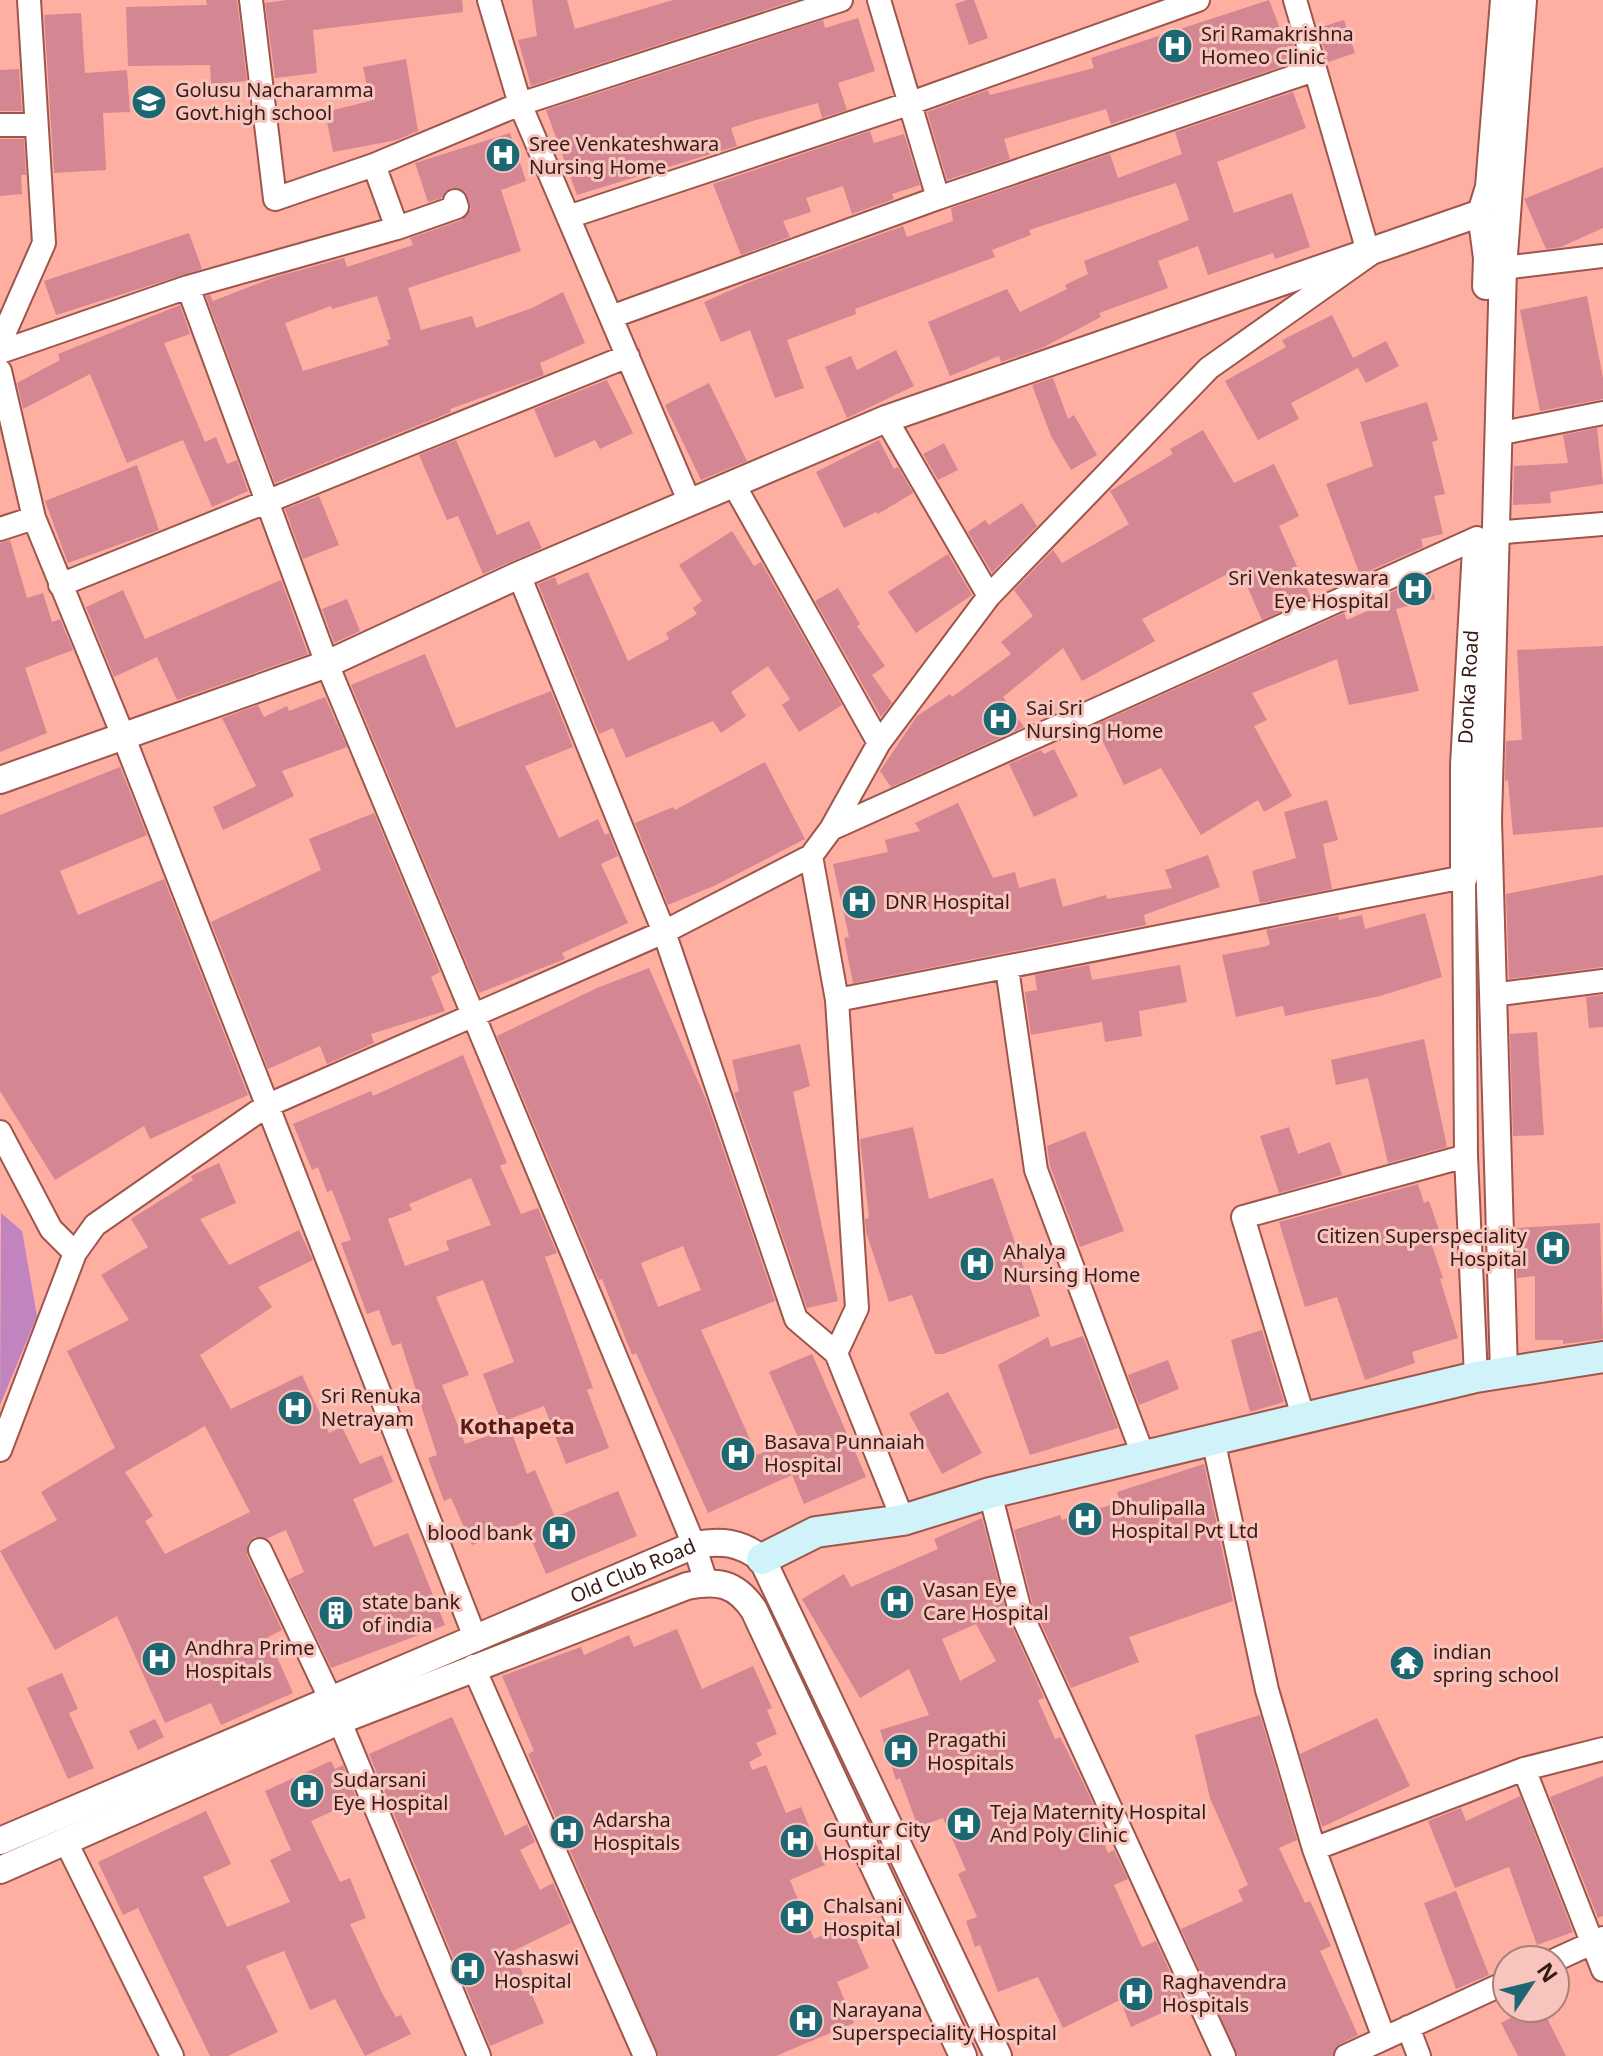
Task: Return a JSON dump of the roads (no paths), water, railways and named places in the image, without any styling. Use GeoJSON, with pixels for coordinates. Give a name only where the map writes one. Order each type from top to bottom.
{"type":"FeatureCollection","features":[{"type":"Feature","properties":{"kind":"main road"},"geometry":{"type":"LineString","coordinates":[[762,1559],[816,1532],[903,1520],[990,1493],[1303,1416],[1490,1375],[1603,1357]]}},
{"type":"Feature","properties":{"kind":"street"},"geometry":{"type":"LineString","coordinates":[[0,343],[44,243],[29,0]]}},
{"type":"Feature","properties":{"kind":"street"},"geometry":{"type":"LineString","coordinates":[[251,0],[275,199],[374,165],[520,104],[841,0]]}},
{"type":"Feature","properties":{"kind":"street"},"geometry":{"type":"LineString","coordinates":[[489,0],[520,104],[690,503]]}},
{"type":"Feature","properties":{"kind":"street"},"geometry":{"type":"LineString","coordinates":[[879,0],[938,198]]}},
{"type":"Feature","properties":{"kind":"street"},"geometry":{"type":"LineString","coordinates":[[568,217],[908,104],[1198,0]]}},
{"type":"Feature","properties":{"kind":"street"},"geometry":{"type":"LineString","coordinates":[[1295,0],[1369,255]]}},
{"type":"Feature","properties":{"kind":"street","name":"Donka Road"},"geometry":{"type":"LineString","coordinates":[[1490,1375],[1492,995],[1485,535],[1487,258],[1481,213],[1489,187],[1504,0]]}},
{"type":"Feature","properties":{"kind":"street","name":"Donka Road"},"geometry":{"type":"LineString","coordinates":[[1490,1375],[1466,1156],[1464,765],[1497,434],[1503,268],[1523,0]]}},
{"type":"Feature","properties":{"kind":"street"},"geometry":{"type":"LineString","coordinates":[[611,317],[938,198],[1314,70]]}},
{"type":"Feature","properties":{"kind":"street"},"geometry":{"type":"LineString","coordinates":[[0,125],[36,125]]}},
{"type":"Feature","properties":{"kind":"street"},"geometry":{"type":"LineString","coordinates":[[374,165],[397,228]]}},
{"type":"Feature","properties":{"kind":"street"},"geometry":{"type":"LineString","coordinates":[[0,352],[188,287],[397,228],[457,207],[455,201]]}},
{"type":"Feature","properties":{"kind":"street"},"geometry":{"type":"LineString","coordinates":[[0,780],[327,664],[519,575],[886,419],[1369,255],[1481,213]]}},
{"type":"Feature","properties":{"kind":"street"},"geometry":{"type":"LineString","coordinates":[[0,1450],[75,1253],[95,1225],[266,1106],[664,932],[811,856],[831,829],[879,743],[989,596],[1209,368],[1369,255]]}},
{"type":"Feature","properties":{"kind":"street"},"geometry":{"type":"LineString","coordinates":[[1503,268],[1603,256]]}},
{"type":"Feature","properties":{"kind":"street"},"geometry":{"type":"LineString","coordinates":[[188,287],[327,664],[694,1545],[706,1582]]}},
{"type":"Feature","properties":{"kind":"street"},"geometry":{"type":"LineString","coordinates":[[60,585],[628,356]]}},
{"type":"Feature","properties":{"kind":"street"},"geometry":{"type":"LineString","coordinates":[[0,371],[34,518],[124,738],[474,1653],[645,2056]]}},
{"type":"Feature","properties":{"kind":"street"},"geometry":{"type":"LineString","coordinates":[[1497,434],[1603,413]]}},
{"type":"Feature","properties":{"kind":"street"},"geometry":{"type":"LineString","coordinates":[[886,419],[989,596]]}},
{"type":"Feature","properties":{"kind":"street"},"geometry":{"type":"LineString","coordinates":[[734,485],[879,743]]}},
{"type":"Feature","properties":{"kind":"street"},"geometry":{"type":"LineString","coordinates":[[0,529],[34,518]]}},
{"type":"Feature","properties":{"kind":"street"},"geometry":{"type":"LineString","coordinates":[[831,829],[1485,535],[1603,524]]}},
{"type":"Feature","properties":{"kind":"street"},"geometry":{"type":"LineString","coordinates":[[519,575],[664,932],[796,1319],[836,1353],[903,1520]]}},
{"type":"Feature","properties":{"kind":"street"},"geometry":{"type":"LineString","coordinates":[[811,856],[837,1000],[857,1308],[836,1353]]}},
{"type":"Feature","properties":{"kind":"street"},"geometry":{"type":"LineString","coordinates":[[837,1000],[1464,877]]}},
{"type":"Feature","properties":{"kind":"street"},"geometry":{"type":"LineString","coordinates":[[1007,968],[1036,1170],[1143,1455]]}},
{"type":"Feature","properties":{"kind":"street"},"geometry":{"type":"LineString","coordinates":[[1492,995],[1603,981]]}},
{"type":"Feature","properties":{"kind":"street"},"geometry":{"type":"LineString","coordinates":[[0,1132],[51,1229],[75,1253]]}},
{"type":"Feature","properties":{"kind":"street"},"geometry":{"type":"LineString","coordinates":[[1303,1416],[1243,1217],[1466,1156]]}},
{"type":"Feature","properties":{"kind":"street"},"geometry":{"type":"LineString","coordinates":[[1213,1439],[1267,1690],[1314,1849],[1384,2038]]}},
{"type":"Feature","properties":{"kind":"street"},"geometry":{"type":"LineString","coordinates":[[990,1493],[1020,1611],[1224,2056]]}},
{"type":"Feature","properties":{"kind":"street","name":"Old Club Road"},"geometry":{"type":"LineString","coordinates":[[0,1841],[474,1653],[694,1545],[730,1542],[747,1547],[762,1559]]}},
{"type":"Feature","properties":{"kind":"street"},"geometry":{"type":"LineString","coordinates":[[260,1550],[334,1710],[479,2056]]}},
{"type":"Feature","properties":{"kind":"street"},"geometry":{"type":"LineString","coordinates":[[762,1559],[998,2056]]}},
{"type":"Feature","properties":{"kind":"street","name":"Old Club Road"},"geometry":{"type":"LineString","coordinates":[[474,1653],[687,1586],[722,1582],[736,1589],[754,1610],[963,2056]]}},
{"type":"Feature","properties":{"kind":"street","name":"Old Club Road"},"geometry":{"type":"LineString","coordinates":[[0,1870],[334,1710]]}},
{"type":"Feature","properties":{"kind":"street"},"geometry":{"type":"LineString","coordinates":[[1314,1849],[1524,1769],[1603,1749]]}},
{"type":"Feature","properties":{"kind":"street"},"geometry":{"type":"LineString","coordinates":[[1524,1769],[1597,1941],[1603,1970]]}},
{"type":"Feature","properties":{"kind":"street"},"geometry":{"type":"LineString","coordinates":[[65,1840],[172,2056]]}},
{"type":"Feature","properties":{"kind":"street"},"geometry":{"type":"LineString","coordinates":[[1571,1953],[1597,1941]]}},
{"type":"Feature","properties":{"kind":"street"},"geometry":{"type":"LineString","coordinates":[[1346,2056],[1491,1989]]}},
{"type":"Feature","properties":{"kind":"street"},"geometry":{"type":"LineString","coordinates":[[1408,2027],[1419,2056]]}},
{"type":"Feature","properties":{"kind":"place","name":"Sri Ramakrishna Homeo Clinic"},"geometry":{"type":"Point","coordinates":[1175,46]}},
{"type":"Feature","properties":{"kind":"place","name":"Golusu Nacharamma Govt.high school"},"geometry":{"type":"Point","coordinates":[149,102]}},
{"type":"Feature","properties":{"kind":"place","name":"Sree Venkateshwara Nursing Home"},"geometry":{"type":"Point","coordinates":[503,155]}},
{"type":"Feature","properties":{"kind":"place","name":"Sri Venkateswara Eye Hospital"},"geometry":{"type":"Point","coordinates":[1415,589]}},
{"type":"Feature","properties":{"kind":"place","name":"Sai Sri Nursing Home"},"geometry":{"type":"Point","coordinates":[1000,719]}},
{"type":"Feature","properties":{"kind":"place","name":"DNR Hospital"},"geometry":{"type":"Point","coordinates":[859,902]}},
{"type":"Feature","properties":{"kind":"place","name":"Citizen Superspeciality Hospital"},"geometry":{"type":"Point","coordinates":[1553,1248]}},
{"type":"Feature","properties":{"kind":"place","name":"Ahalya Nursing Home"},"geometry":{"type":"Point","coordinates":[977,1264]}},
{"type":"Feature","properties":{"kind":"place","name":"Sri Renuka Netrayam"},"geometry":{"type":"Point","coordinates":[295,1408]}},
{"type":"Feature","properties":{"kind":"place","name":"Basava Punnaiah Hospital"},"geometry":{"type":"Point","coordinates":[738,1454]}},
{"type":"Feature","properties":{"kind":"place","name":"Dhulipalla Hospital Pvt Ltd"},"geometry":{"type":"Point","coordinates":[1085,1519]}},
{"type":"Feature","properties":{"kind":"place","name":"blood bank"},"geometry":{"type":"Point","coordinates":[559,1533]}},
{"type":"Feature","properties":{"kind":"place","name":"Vasan Eye Care Hospital"},"geometry":{"type":"Point","coordinates":[897,1602]}},
{"type":"Feature","properties":{"kind":"place","name":"state bank of india"},"geometry":{"type":"Point","coordinates":[336,1613]}},
{"type":"Feature","properties":{"kind":"place","name":"Andhra Prime Hospitals"},"geometry":{"type":"Point","coordinates":[159,1659]}},
{"type":"Feature","properties":{"kind":"place","name":"indian spring school"},"geometry":{"type":"Point","coordinates":[1407,1663]}},
{"type":"Feature","properties":{"kind":"place","name":"Pragathi Hospitals"},"geometry":{"type":"Point","coordinates":[901,1751]}},
{"type":"Feature","properties":{"kind":"place","name":"Sudarsani Eye Hospital"},"geometry":{"type":"Point","coordinates":[307,1791]}},
{"type":"Feature","properties":{"kind":"place","name":"Teja Maternity Hospital And Poly Clinic"},"geometry":{"type":"Point","coordinates":[964,1824]}},
{"type":"Feature","properties":{"kind":"place","name":"Adarsha Hospitals"},"geometry":{"type":"Point","coordinates":[567,1832]}},
{"type":"Feature","properties":{"kind":"place","name":"Guntur City Hospital"},"geometry":{"type":"Point","coordinates":[797,1841]}},
{"type":"Feature","properties":{"kind":"place","name":"Chalsani Hospital"},"geometry":{"type":"Point","coordinates":[797,1917]}},
{"type":"Feature","properties":{"kind":"place","name":"Yashaswi Hospital"},"geometry":{"type":"Point","coordinates":[468,1969]}},
{"type":"Feature","properties":{"kind":"place","name":"Raghavendra Hospitals"},"geometry":{"type":"Point","coordinates":[1136,1994]}},
{"type":"Feature","properties":{"kind":"place","name":"Narayana Superspeciality Hospital"},"geometry":{"type":"Point","coordinates":[806,2021]}},
{"type":"Feature","properties":{"kind":"district","name":"Kothapeta"},"geometry":{"type":"Point","coordinates":[517,1426]}}]}
